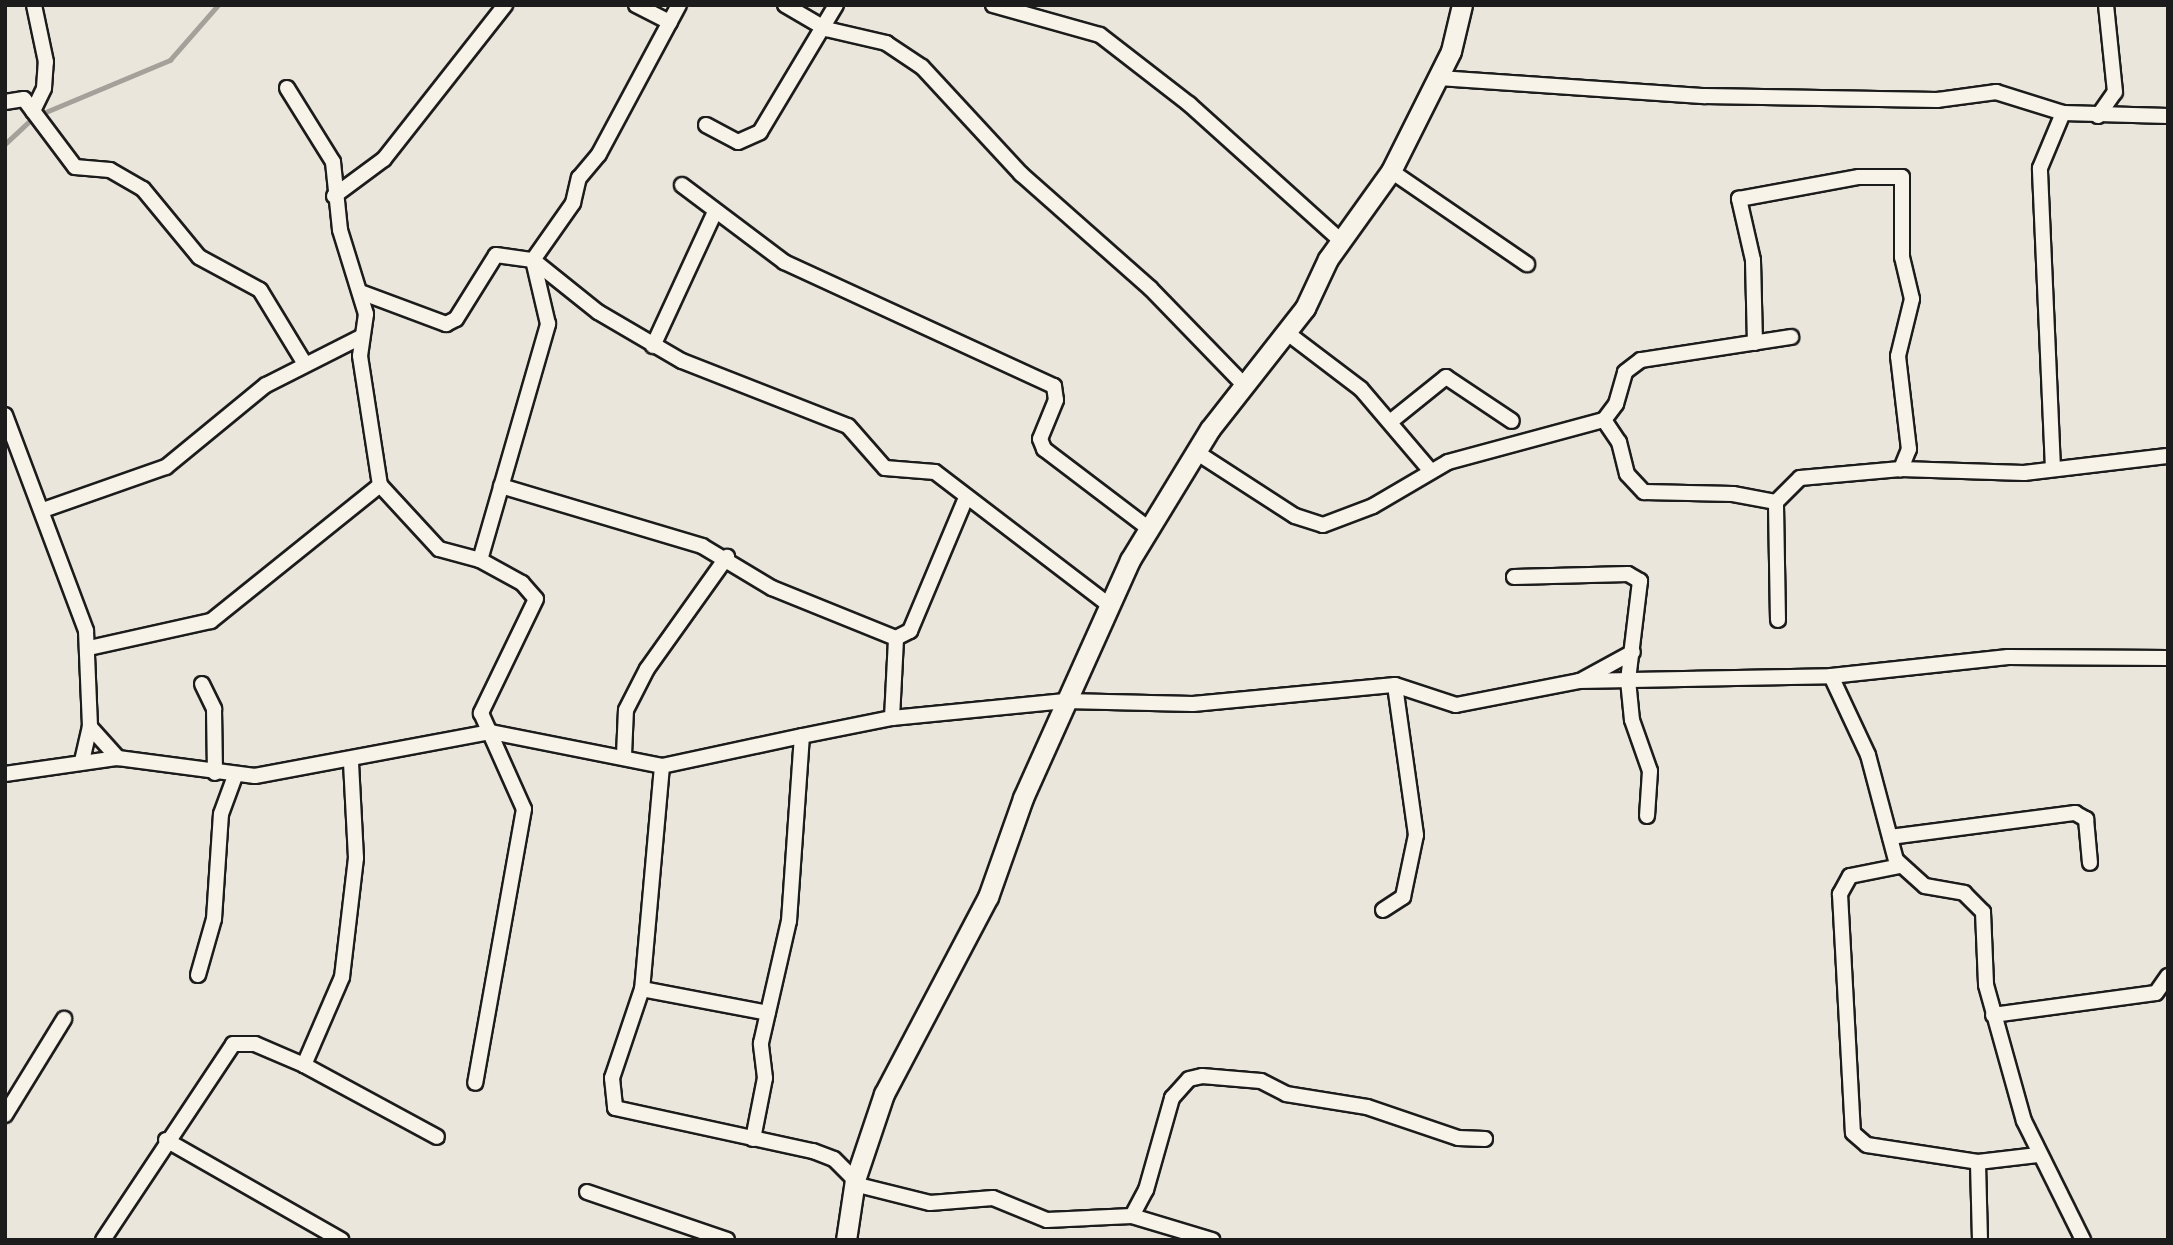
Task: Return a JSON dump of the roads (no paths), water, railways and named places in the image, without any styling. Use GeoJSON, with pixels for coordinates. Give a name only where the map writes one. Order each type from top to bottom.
{"type":"FeatureCollection","features":[{"type":"Feature","properties":{"kind":"street"},"geometry":{"type":"LineString","coordinates":[[33,111],[46,62],[34,5]]}},
{"type":"Feature","properties":{"kind":"street"},"geometry":{"type":"LineString","coordinates":[[334,196],[384,159],[505,5]]}},
{"type":"Feature","properties":{"kind":"street"},"geometry":{"type":"LineString","coordinates":[[636,5],[670,22]]}},
{"type":"Feature","properties":{"kind":"street"},"geometry":{"type":"LineString","coordinates":[[480,560],[548,324],[533,260],[573,204],[579,178],[599,154],[679,5]]}},
{"type":"Feature","properties":{"kind":"street"},"geometry":{"type":"LineString","coordinates":[[785,5],[826,29],[887,43],[922,68],[1021,174],[1150,288],[1244,385]]}},
{"type":"Feature","properties":{"kind":"street"},"geometry":{"type":"LineString","coordinates":[[706,125],[738,142],[760,132],[826,29],[836,5]]}},
{"type":"Feature","properties":{"kind":"street"},"geometry":{"type":"LineString","coordinates":[[993,5],[1100,35],[1189,104],[1341,241]]}},
{"type":"Feature","properties":{"kind":"street"},"geometry":{"type":"LineString","coordinates":[[846,1240],[854,1182],[884,1094],[988,897],[1065,701],[1109,605],[1148,528],[1196,452],[1286,332],[1341,241],[1391,171],[1439,78],[1462,5]]}},
{"type":"Feature","properties":{"kind":"street"},"geometry":{"type":"LineString","coordinates":[[2098,116],[2115,92],[2106,5]]}},
{"type":"Feature","properties":{"kind":"street"},"geometry":{"type":"LineString","coordinates":[[1439,78],[1705,96],[1937,100],[1996,92],[2063,113],[2168,116]]}},
{"type":"Feature","properties":{"kind":"street"},"geometry":{"type":"LineString","coordinates":[[287,88],[333,162],[334,196],[363,293],[361,337],[370,452],[380,485],[439,550],[480,560],[533,591],[537,606],[484,701],[481,719],[491,732],[524,808],[475,1083]]}},
{"type":"Feature","properties":{"kind":"street"},"geometry":{"type":"LineString","coordinates":[[5,102],[24,99],[75,167],[110,170],[143,189],[199,257],[260,290],[305,364]]}},
{"type":"Feature","properties":{"kind":"street"},"geometry":{"type":"LineString","coordinates":[[2053,469],[2040,168],[2063,113]]}},
{"type":"Feature","properties":{"kind":"street"},"geometry":{"type":"LineString","coordinates":[[1391,171],[1527,264]]}},
{"type":"Feature","properties":{"kind":"street"},"geometry":{"type":"LineString","coordinates":[[1755,343],[1753,260],[1739,199],[1859,177],[1902,177],[1902,257],[1912,299],[1898,356],[1909,449],[1901,469]]}},
{"type":"Feature","properties":{"kind":"street"},"geometry":{"type":"LineString","coordinates":[[682,185],[714,214],[784,262],[1054,386],[1056,400],[1041,439],[1044,449],[1148,528]]}},
{"type":"Feature","properties":{"kind":"street"},"geometry":{"type":"LineString","coordinates":[[653,346],[714,214]]}},
{"type":"Feature","properties":{"kind":"street"},"geometry":{"type":"LineString","coordinates":[[363,293],[446,324],[456,319],[496,255],[533,260],[653,346],[725,383],[848,426],[885,468],[926,467],[1020,542],[1073,571],[1109,605]]}},
{"type":"Feature","properties":{"kind":"street"},"geometry":{"type":"LineString","coordinates":[[1286,332],[1362,389],[1429,469]]}},
{"type":"Feature","properties":{"kind":"street"},"geometry":{"type":"LineString","coordinates":[[43,510],[166,467],[232,409],[305,364],[361,337]]}},
{"type":"Feature","properties":{"kind":"street"},"geometry":{"type":"LineString","coordinates":[[1196,452],[1295,516],[1323,525],[1373,506],[1429,469],[1528,436],[1585,429],[1604,420],[1629,366],[1791,337]]}},
{"type":"Feature","properties":{"kind":"street"},"geometry":{"type":"LineString","coordinates":[[1390,422],[1446,377],[1512,421]]}},
{"type":"Feature","properties":{"kind":"street"},"geometry":{"type":"LineString","coordinates":[[5,415],[43,510],[89,648],[85,696],[90,727],[82,761]]}},
{"type":"Feature","properties":{"kind":"street"},"geometry":{"type":"LineString","coordinates":[[1604,420],[1619,442],[1627,474],[1644,492],[1733,494],[1776,502]]}},
{"type":"Feature","properties":{"kind":"street"},"geometry":{"type":"LineString","coordinates":[[1779,620],[1776,502],[1800,478],[1901,469],[2053,469],[2167,456]]}},
{"type":"Feature","properties":{"kind":"street"},"geometry":{"type":"LineString","coordinates":[[89,648],[211,621],[380,485]]}},
{"type":"Feature","properties":{"kind":"street"},"geometry":{"type":"LineString","coordinates":[[501,486],[579,505],[727,557],[772,588],[896,639]]}},
{"type":"Feature","properties":{"kind":"street"},"geometry":{"type":"LineString","coordinates":[[896,639],[911,631],[966,498]]}},
{"type":"Feature","properties":{"kind":"street"},"geometry":{"type":"LineString","coordinates":[[624,755],[626,710],[647,669],[727,557]]}},
{"type":"Feature","properties":{"kind":"street"},"geometry":{"type":"LineString","coordinates":[[1514,577],[1637,577],[1643,597],[1628,680],[1632,720],[1650,771],[1647,816]]}},
{"type":"Feature","properties":{"kind":"street"},"geometry":{"type":"LineString","coordinates":[[892,718],[896,639]]}},
{"type":"Feature","properties":{"kind":"street"},"geometry":{"type":"LineString","coordinates":[[5,774],[118,758],[235,776],[351,762],[491,732],[624,755],[662,766],[892,718],[1065,701],[1193,704],[1395,685],[1456,705],[1513,699],[1579,681],[1633,652]]}},
{"type":"Feature","properties":{"kind":"street"},"geometry":{"type":"LineString","coordinates":[[1579,681],[1831,676],[2008,657],[2064,662],[2168,658]]}},
{"type":"Feature","properties":{"kind":"street"},"geometry":{"type":"LineString","coordinates":[[1831,676],[1868,755],[1900,866],[1926,886],[1964,893],[1983,912],[1993,1014],[2038,1155],[2083,1240]]}},
{"type":"Feature","properties":{"kind":"street"},"geometry":{"type":"LineString","coordinates":[[202,684],[214,709],[215,773]]}},
{"type":"Feature","properties":{"kind":"street"},"geometry":{"type":"LineString","coordinates":[[1383,910],[1403,897],[1416,835],[1395,685]]}},
{"type":"Feature","properties":{"kind":"street"},"geometry":{"type":"LineString","coordinates":[[90,727],[118,758]]}},
{"type":"Feature","properties":{"kind":"street"},"geometry":{"type":"LineString","coordinates":[[753,1139],[768,1013],[789,920],[802,736]]}},
{"type":"Feature","properties":{"kind":"street"},"geometry":{"type":"LineString","coordinates":[[304,1065],[342,977],[356,858],[351,762]]}},
{"type":"Feature","properties":{"kind":"street"},"geometry":{"type":"LineString","coordinates":[[662,766],[642,989],[612,1079],[615,1108],[834,1159],[854,1182],[930,1203],[993,1198],[1046,1220],[1132,1216],[1212,1240]]}},
{"type":"Feature","properties":{"kind":"street"},"geometry":{"type":"LineString","coordinates":[[198,975],[214,919],[221,814],[235,776]]}},
{"type":"Feature","properties":{"kind":"street"},"geometry":{"type":"LineString","coordinates":[[1890,836],[2075,813],[2086,819],[2090,863]]}},
{"type":"Feature","properties":{"kind":"street"},"geometry":{"type":"LineString","coordinates":[[1900,866],[1850,876],[1840,894],[1853,1133],[1867,1144],[1978,1162],[2038,1155]]}},
{"type":"Feature","properties":{"kind":"street"},"geometry":{"type":"LineString","coordinates":[[1993,1014],[2155,993],[2168,976]]}},
{"type":"Feature","properties":{"kind":"street"},"geometry":{"type":"LineString","coordinates":[[642,989],[768,1013]]}},
{"type":"Feature","properties":{"kind":"street"},"geometry":{"type":"LineString","coordinates":[[5,1115],[64,1019]]}},
{"type":"Feature","properties":{"kind":"street"},"geometry":{"type":"LineString","coordinates":[[103,1240],[166,1140],[233,1044],[255,1044],[304,1065],[437,1137]]}},
{"type":"Feature","properties":{"kind":"street"},"geometry":{"type":"LineString","coordinates":[[1132,1216],[1146,1191],[1172,1098],[1189,1079],[1202,1076],[1270,1083],[1286,1094],[1367,1107],[1458,1138],[1485,1139]]}},
{"type":"Feature","properties":{"kind":"street"},"geometry":{"type":"LineString","coordinates":[[166,1140],[341,1240]]}},
{"type":"Feature","properties":{"kind":"street"},"geometry":{"type":"LineString","coordinates":[[1978,1162],[1980,1240]]}},
{"type":"Feature","properties":{"kind":"street"},"geometry":{"type":"LineString","coordinates":[[587,1192],[727,1240]]}},
{"type":"Feature","properties":{"kind":"waterway"},"geometry":{"type":"LineString","coordinates":[[41,114],[170,60],[218,5]]}},
{"type":"Feature","properties":{"kind":"waterway"},"geometry":{"type":"LineString","coordinates":[[5,144],[33,118]]}}]}
